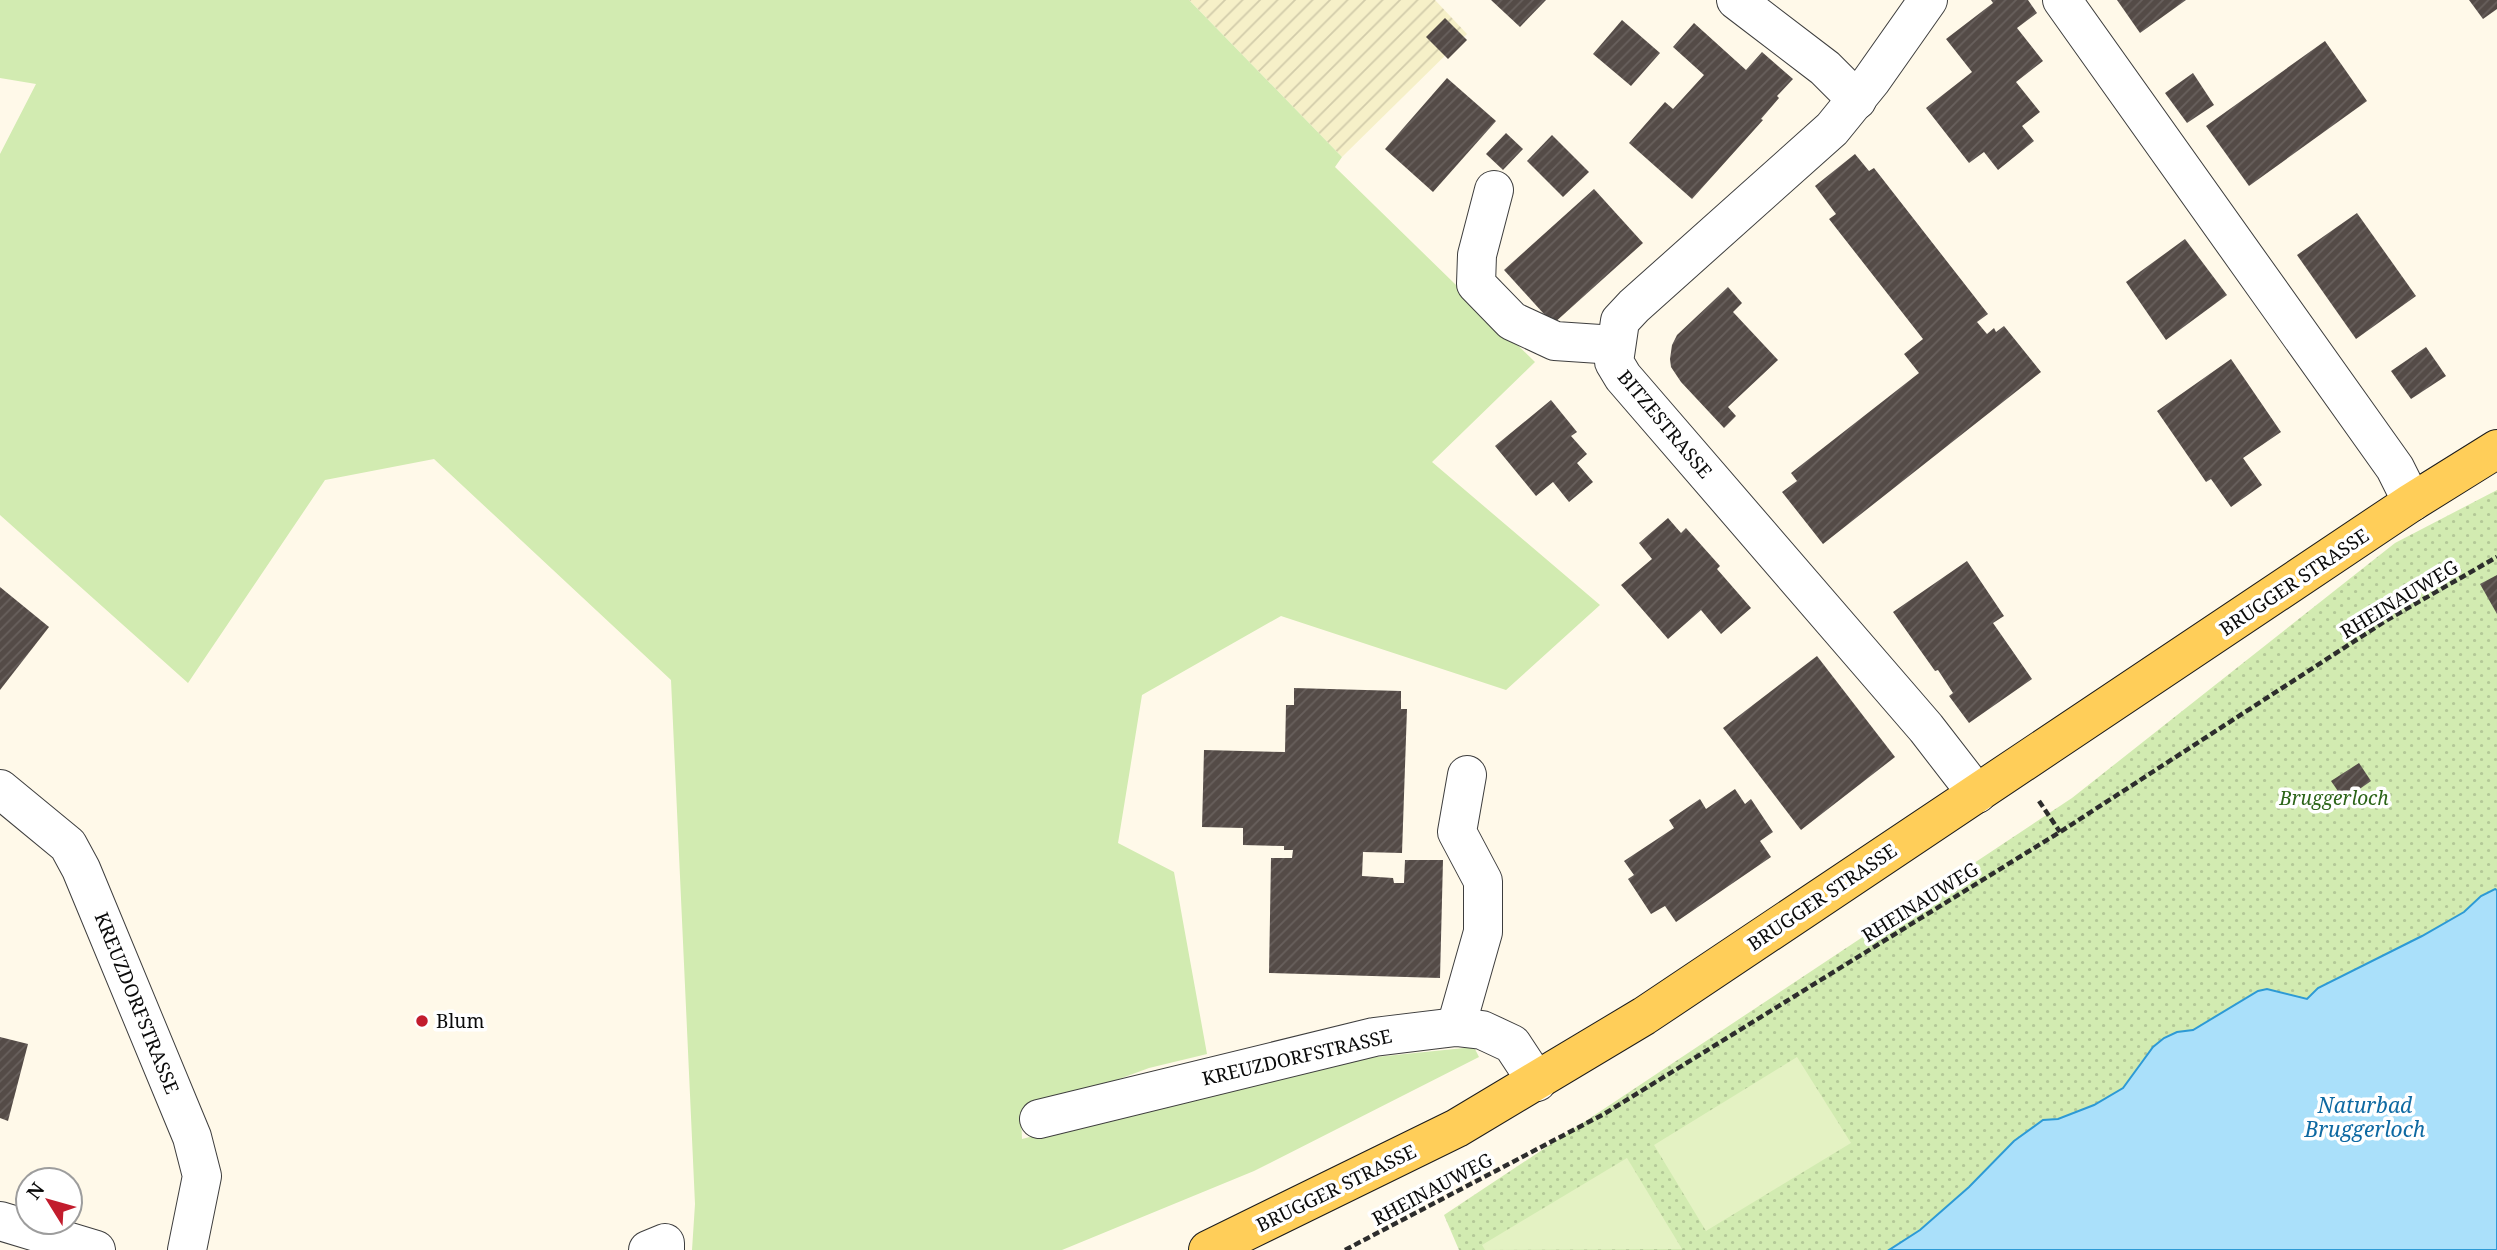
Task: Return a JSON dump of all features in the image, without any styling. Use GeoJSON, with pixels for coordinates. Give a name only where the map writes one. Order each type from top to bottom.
{"type":"FeatureCollection","features":[{"type":"Feature","properties":{"kind":"main road","name":"BRUGGER STRASSE"},"geometry":{"type":"LineString","coordinates":[[1208,1250],[1457,1128],[1644,1016],[2412,502],[2497,449]]}},
{"type":"Feature","properties":{"kind":"street"},"geometry":{"type":"LineString","coordinates":[[1736,0],[1825,68],[1857,100]]}},
{"type":"Feature","properties":{"kind":"street","name":"BITZESTRASSE"},"geometry":{"type":"LineString","coordinates":[[1927,0],[1857,100],[1832,129],[1620,321],[1614,362],[1623,377],[1926,728],[1976,794]]}},
{"type":"Feature","properties":{"kind":"street"},"geometry":{"type":"LineString","coordinates":[[2062,0],[2395,468],[2412,502]]}},
{"type":"Feature","properties":{"kind":"street"},"geometry":{"type":"LineString","coordinates":[[1493,190],[1477,255],[1476,284],[1512,321],[1555,341],[1615,345]]}},
{"type":"Feature","properties":{"kind":"street"},"geometry":{"type":"LineString","coordinates":[[1456,1027],[1483,932],[1483,881],[1457,832],[1467,775]]}},
{"type":"Feature","properties":{"kind":"street","name":"KREUZDORFSTRASSE"},"geometry":{"type":"LineString","coordinates":[[0,789],[68,845],[75,857],[187,1124],[202,1176],[187,1250]]}},
{"type":"Feature","properties":{"kind":"street","name":"KREUZDORFSTRASSE"},"geometry":{"type":"LineString","coordinates":[[1039,1119],[1374,1037],[1456,1027],[1482,1030],[1512,1044],[1537,1082]]}},
{"type":"Feature","properties":{"kind":"street"},"geometry":{"type":"LineString","coordinates":[[0,1221],[91,1249]]}},
{"type":"Feature","properties":{"kind":"street"},"geometry":{"type":"LineString","coordinates":[[648,1250],[665,1243],[665,1250]]}},
{"type":"Feature","properties":{"kind":"path","name":"RHEINAUWEG"},"geometry":{"type":"LineString","coordinates":[[1346,1250],[1604,1114],[2060,832],[2387,620],[2497,557]]}},
{"type":"Feature","properties":{"kind":"shaded area"},"geometry":{"type":"Polygon","coordinates":[[[1189,0],[1435,0],[1467,34],[1342,157],[1189,0]]]}},
{"type":"Feature","properties":{"kind":"green space"},"geometry":{"type":"Polygon","coordinates":[[[0,0],[1189,0],[1342,157],[1335,167],[1535,362],[1432,462],[1600,605],[1506,690],[1281,616],[1142,695],[1118,843],[1174,872],[1207,1054],[1149,1068],[1021,1115],[1022,1139],[1317,1063],[1474,1047],[1479,1057],[1254,1171],[1062,1250],[692,1250],[695,1204],[671,680],[434,459],[325,480],[188,683],[0,515],[0,154],[36,84],[0,78],[0,0]]]}},
{"type":"Feature","properties":{"kind":"green space","name":"Bruggerloch"},"geometry":{"type":"Polygon","coordinates":[[[2497,490],[2497,890],[2481,896],[2464,912],[2422,936],[2319,988],[2307,1000],[2267,989],[2258,991],[2193,1030],[2177,1032],[2143,1059],[2123,1088],[2094,1105],[2014,1141],[1969,1187],[1920,1230],[1889,1250],[1459,1250],[1444,1215],[2072,798],[2395,543],[2497,490]]]}},
{"type":"Feature","properties":{"kind":"green space"},"geometry":{"type":"Polygon","coordinates":[[[1797,1057],[1851,1143],[1706,1231],[1654,1145],[1797,1057]]]}},
{"type":"Feature","properties":{"kind":"green space"},"geometry":{"type":"Polygon","coordinates":[[[1627,1158],[1682,1249],[1485,1250],[1482,1245],[1627,1158]]]}},
{"type":"Feature","properties":{"kind":"water","name":"Naturbad Bruggerloch"},"geometry":{"type":"Polygon","coordinates":[[[2495,889],[2497,1250],[1889,1250],[1920,1230],[1969,1187],[2014,1141],[2043,1120],[2058,1119],[2094,1105],[2123,1088],[2153,1047],[2164,1038],[2177,1032],[2193,1030],[2258,991],[2267,989],[2307,999],[2318,988],[2464,912],[2481,896],[2495,889]]]}},
{"type":"Feature","properties":{"kind":"building"},"geometry":{"type":"Polygon","coordinates":[[[1491,0],[1546,0],[1520,27],[1491,0]]]}},
{"type":"Feature","properties":{"kind":"building"},"geometry":{"type":"Polygon","coordinates":[[[1991,0],[2028,0],[2037,13],[2017,28],[2043,61],[2016,82],[2040,112],[2022,126],[2034,141],[1998,170],[1984,152],[1969,163],[1926,108],[1972,72],[1946,39],[1993,3],[1991,0]]]}},
{"type":"Feature","properties":{"kind":"building"},"geometry":{"type":"Polygon","coordinates":[[[2117,0],[2186,0],[2140,33],[2117,0]]]}},
{"type":"Feature","properties":{"kind":"building"},"geometry":{"type":"Polygon","coordinates":[[[2469,0],[2497,0],[2497,9],[2483,19],[2469,0]]]}},
{"type":"Feature","properties":{"kind":"building"},"geometry":{"type":"Polygon","coordinates":[[[1445,18],[1467,40],[1448,59],[1426,37],[1445,18]]]}},
{"type":"Feature","properties":{"kind":"building"},"geometry":{"type":"Polygon","coordinates":[[[1622,20],[1660,53],[1631,86],[1593,54],[1622,20]]]}},
{"type":"Feature","properties":{"kind":"building"},"geometry":{"type":"Polygon","coordinates":[[[1694,23],[1746,70],[1762,52],[1793,79],[1777,96],[1779,98],[1761,119],[1763,120],[1692,199],[1629,143],[1665,102],[1673,109],[1704,75],[1673,47],[1694,23]]]}},
{"type":"Feature","properties":{"kind":"building"},"geometry":{"type":"Polygon","coordinates":[[[2325,41],[2367,101],[2249,186],[2206,126],[2325,41]]]}},
{"type":"Feature","properties":{"kind":"building"},"geometry":{"type":"Polygon","coordinates":[[[2193,73],[2214,105],[2187,123],[2165,93],[2193,73]]]}},
{"type":"Feature","properties":{"kind":"building"},"geometry":{"type":"Polygon","coordinates":[[[1447,78],[1496,121],[1433,192],[1385,149],[1447,78]]]}},
{"type":"Feature","properties":{"kind":"building"},"geometry":{"type":"Polygon","coordinates":[[[1506,133],[1523,149],[1503,170],[1486,154],[1506,133]]]}},
{"type":"Feature","properties":{"kind":"building"},"geometry":{"type":"Polygon","coordinates":[[[1552,135],[1589,172],[1563,197],[1527,161],[1552,135]]]}},
{"type":"Feature","properties":{"kind":"building"},"geometry":{"type":"Polygon","coordinates":[[[1855,154],[1869,171],[1874,168],[1988,314],[1977,322],[1987,334],[1994,328],[1996,332],[2004,326],[2041,372],[1823,544],[1782,492],[1797,481],[1791,473],[1919,373],[1904,354],[1923,339],[1829,219],[1836,214],[1815,186],[1855,154]]]}},
{"type":"Feature","properties":{"kind":"building"},"geometry":{"type":"Polygon","coordinates":[[[1594,189],[1643,243],[1553,324],[1504,270],[1594,189]]]}},
{"type":"Feature","properties":{"kind":"building"},"geometry":{"type":"Polygon","coordinates":[[[2357,213],[2416,296],[2356,339],[2297,255],[2357,213]]]}},
{"type":"Feature","properties":{"kind":"building"},"geometry":{"type":"Polygon","coordinates":[[[2185,239],[2227,295],[2166,340],[2126,282],[2185,239]]]}},
{"type":"Feature","properties":{"kind":"building"},"geometry":{"type":"Polygon","coordinates":[[[1728,287],[1742,303],[1733,312],[1778,360],[1728,407],[1736,416],[1724,428],[1681,382],[1671,367],[1670,359],[1677,335],[1728,287]]]}},
{"type":"Feature","properties":{"kind":"building"},"geometry":{"type":"Polygon","coordinates":[[[2426,347],[2446,376],[2411,399],[2391,371],[2426,347]]]}},
{"type":"Feature","properties":{"kind":"building"},"geometry":{"type":"Polygon","coordinates":[[[2231,359],[2281,432],[2243,458],[2262,485],[2231,507],[2211,479],[2206,482],[2157,411],[2231,359]]]}},
{"type":"Feature","properties":{"kind":"building"},"geometry":{"type":"Polygon","coordinates":[[[1551,400],[1577,432],[1571,436],[1587,454],[1577,463],[1593,482],[1569,502],[1553,482],[1536,496],[1495,446],[1551,400]]]}},
{"type":"Feature","properties":{"kind":"building"},"geometry":{"type":"Polygon","coordinates":[[[1668,518],[1681,533],[1686,528],[1720,566],[1717,569],[1751,608],[1721,634],[1701,610],[1668,639],[1621,585],[1652,559],[1639,543],[1668,518]]]}},
{"type":"Feature","properties":{"kind":"building"},"geometry":{"type":"Polygon","coordinates":[[[1967,561],[2004,616],[1993,623],[2032,679],[1969,723],[1949,696],[1953,693],[1938,670],[1935,671],[1893,612],[1967,561]]]}},
{"type":"Feature","properties":{"kind":"building"},"geometry":{"type":"Polygon","coordinates":[[[2497,575],[2497,614],[2480,584],[2497,575]]]}},
{"type":"Feature","properties":{"kind":"building"},"geometry":{"type":"Polygon","coordinates":[[[0,587],[49,627],[0,690],[0,587]]]}},
{"type":"Feature","properties":{"kind":"building"},"geometry":{"type":"Polygon","coordinates":[[[1817,656],[1895,757],[1801,830],[1723,728],[1817,656]]]}},
{"type":"Feature","properties":{"kind":"building"},"geometry":{"type":"Polygon","coordinates":[[[1294,688],[1401,691],[1401,709],[1407,709],[1402,853],[1363,852],[1362,876],[1393,878],[1394,883],[1404,883],[1405,860],[1443,860],[1440,978],[1269,973],[1271,858],[1292,858],[1293,850],[1284,850],[1284,846],[1243,845],[1243,828],[1202,827],[1204,750],[1285,752],[1286,705],[1294,705],[1294,688]]]}},
{"type":"Feature","properties":{"kind":"building"},"geometry":{"type":"Polygon","coordinates":[[[2359,763],[2371,781],[2344,800],[2331,781],[2359,763]]]}},
{"type":"Feature","properties":{"kind":"building"},"geometry":{"type":"Polygon","coordinates":[[[1735,789],[1745,804],[1751,799],[1773,832],[1760,841],[1771,857],[1676,922],[1665,906],[1651,914],[1628,879],[1634,875],[1624,861],[1674,828],[1669,820],[1700,799],[1706,809],[1735,789]]]}},
{"type":"Feature","properties":{"kind":"building"},"geometry":{"type":"Polygon","coordinates":[[[0,1037],[28,1044],[8,1121],[0,1118],[0,1037]]]}},
{"type":"Feature","properties":{"kind":"place","name":"Blum"},"geometry":{"type":"Point","coordinates":[422,1021]}}]}
